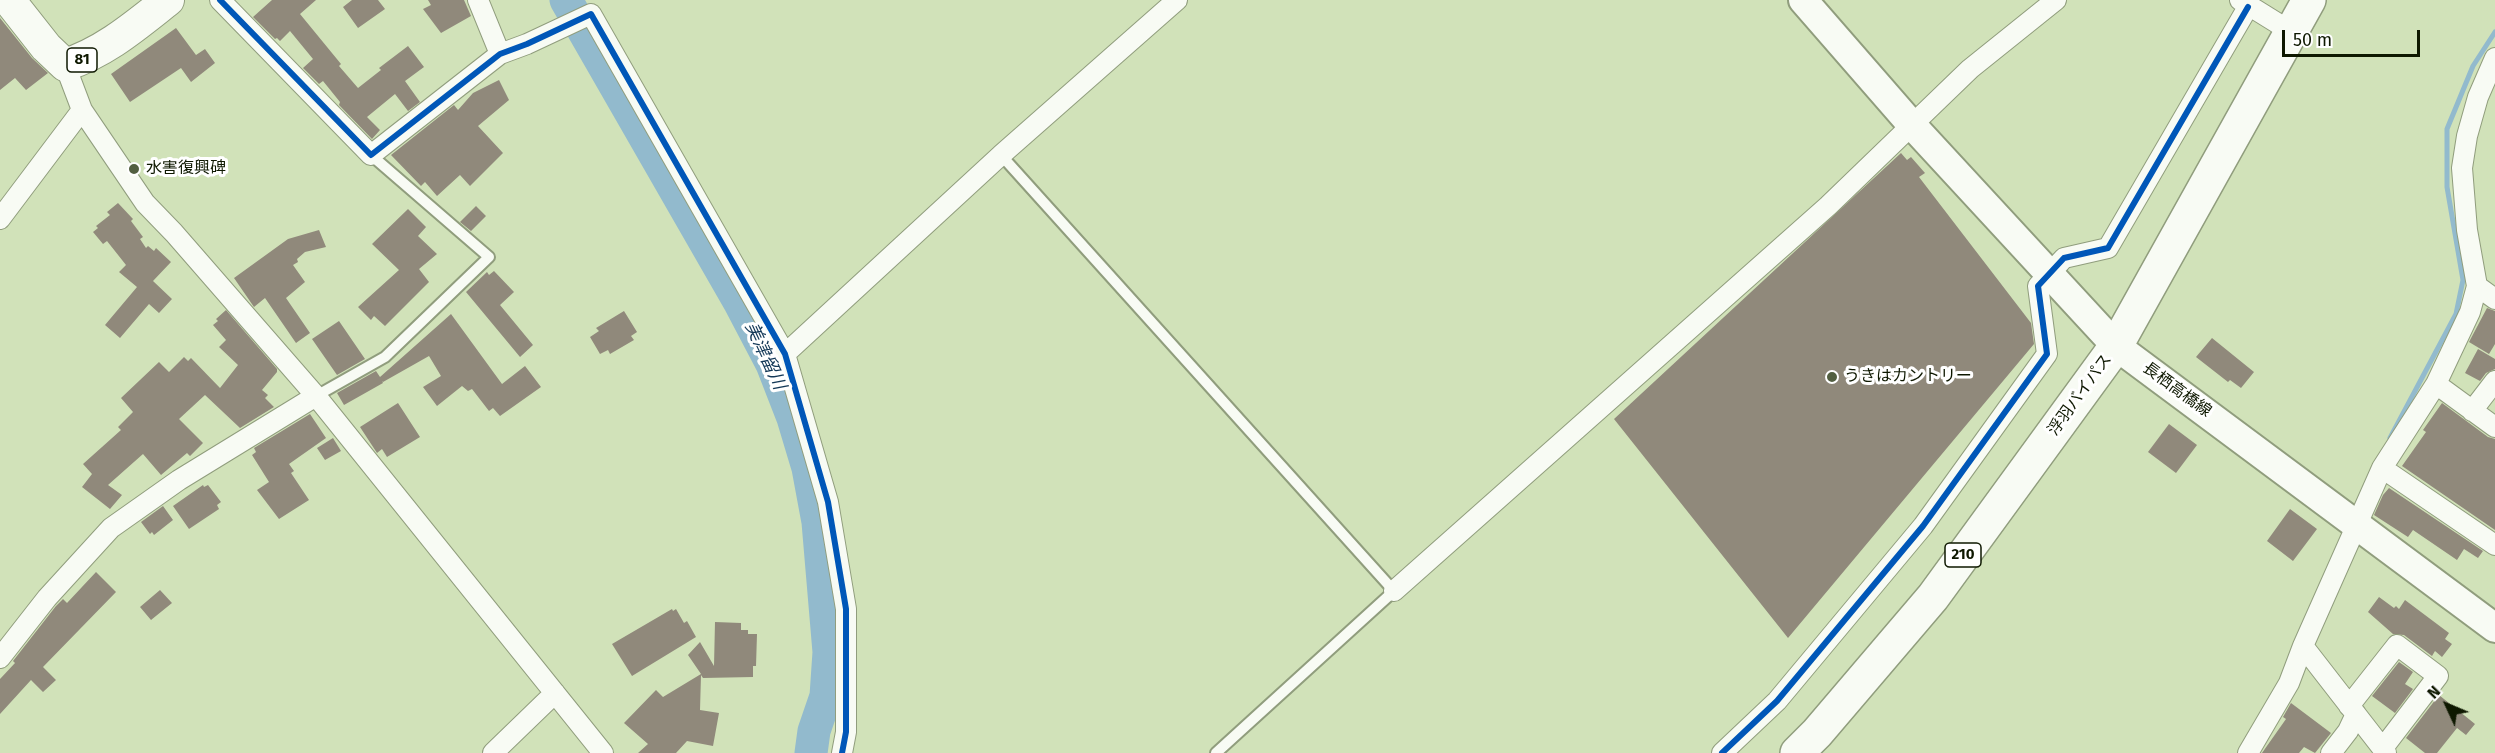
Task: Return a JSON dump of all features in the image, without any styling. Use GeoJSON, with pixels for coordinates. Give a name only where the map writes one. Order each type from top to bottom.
{"type":"FeatureCollection","features":[{"type":"Feature","properties":{"kind":"highway","name":"浮羽バイパス"},"geometry":{"type":"LineString","coordinates":[[1797,753],[1933,597],[2116,346],[2309,0]]}},
{"type":"Feature","properties":{"kind":"main road","name":"81"},"geometry":{"type":"LineString","coordinates":[[9,0],[46,47],[65,66],[89,57],[121,38],[168,0]]}},
{"type":"Feature","properties":{"kind":"main road","name":"長栖高橋線"},"geometry":{"type":"LineString","coordinates":[[1803,0],[1911,124],[2116,346],[2495,628]]}},
{"type":"Feature","properties":{"kind":"street"},"geometry":{"type":"LineString","coordinates":[[220,0],[371,155],[500,54],[591,14],[785,354],[828,502],[846,609],[846,732],[842,753]]}},
{"type":"Feature","properties":{"kind":"street"},"geometry":{"type":"LineString","coordinates":[[478,0],[500,54]]}},
{"type":"Feature","properties":{"kind":"street"},"geometry":{"type":"LineString","coordinates":[[785,354],[1001,155],[1177,0]]}},
{"type":"Feature","properties":{"kind":"street"},"geometry":{"type":"LineString","coordinates":[[1394,591],[1828,206],[1970,69],[2056,0]]}},
{"type":"Feature","properties":{"kind":"street"},"geometry":{"type":"LineString","coordinates":[[1722,753],[1777,701],[1923,526],[2047,354],[2038,285],[2064,258],[2108,249],[2247,2],[2290,31]]}},
{"type":"Feature","properties":{"kind":"street"},"geometry":{"type":"LineString","coordinates":[[2248,753],[2289,683],[2303,646],[2382,468],[2436,384],[2470,312],[2477,286],[2467,230],[2462,168],[2467,136],[2478,97],[2495,58]]}},
{"type":"Feature","properties":{"kind":"street"},"geometry":{"type":"LineString","coordinates":[[65,66],[82,110],[145,203],[174,233],[316,396],[603,753]]}},
{"type":"Feature","properties":{"kind":"street"},"geometry":{"type":"LineString","coordinates":[[0,219],[82,110]]}},
{"type":"Feature","properties":{"kind":"street"},"geometry":{"type":"LineString","coordinates":[[2477,286],[2495,299]]}},
{"type":"Feature","properties":{"kind":"street"},"geometry":{"type":"LineString","coordinates":[[2472,411],[2495,381]]}},
{"type":"Feature","properties":{"kind":"street"},"geometry":{"type":"LineString","coordinates":[[2436,384],[2495,427]]}},
{"type":"Feature","properties":{"kind":"street"},"geometry":{"type":"LineString","coordinates":[[0,658],[47,598],[111,528],[179,480],[316,396]]}},
{"type":"Feature","properties":{"kind":"street"},"geometry":{"type":"LineString","coordinates":[[2382,468],[2495,545]]}},
{"type":"Feature","properties":{"kind":"street"},"geometry":{"type":"LineString","coordinates":[[2303,646],[2353,710],[2385,751],[2438,676],[2397,645],[2353,710],[2348,731],[2331,753]]}},
{"type":"Feature","properties":{"kind":"street"},"geometry":{"type":"LineString","coordinates":[[493,753],[555,693]]}},
{"type":"Feature","properties":{"kind":"lane"},"geometry":{"type":"LineString","coordinates":[[316,396],[385,357],[489,257],[371,155]]}},
{"type":"Feature","properties":{"kind":"lane"},"geometry":{"type":"LineString","coordinates":[[1001,155],[1394,591],[1216,753]]}},
{"type":"Feature","properties":{"kind":"building"},"geometry":{"type":"Polygon","coordinates":[[[272,0],[316,0],[300,14],[358,88],[381,70],[379,68],[408,46],[424,67],[405,81],[420,102],[408,111],[395,94],[367,117],[380,130],[372,139],[339,105],[340,102],[323,81],[319,84],[303,68],[313,59],[290,31],[280,41],[275,39],[253,17],[272,0]]]}},
{"type":"Feature","properties":{"kind":"building"},"geometry":{"type":"Polygon","coordinates":[[[352,0],[378,0],[385,9],[358,28],[343,7],[352,0]]]}},
{"type":"Feature","properties":{"kind":"building"},"geometry":{"type":"Polygon","coordinates":[[[428,0],[464,0],[471,16],[441,33],[423,9],[431,5],[428,0]]]}},
{"type":"Feature","properties":{"kind":"building"},"geometry":{"type":"Polygon","coordinates":[[[0,18],[32,58],[48,73],[26,90],[15,78],[0,90],[0,18]]]}},
{"type":"Feature","properties":{"kind":"building"},"geometry":{"type":"Polygon","coordinates":[[[176,28],[196,55],[205,49],[215,63],[191,82],[181,68],[130,102],[111,74],[176,28]]]}},
{"type":"Feature","properties":{"kind":"building"},"geometry":{"type":"Polygon","coordinates":[[[499,80],[509,100],[478,126],[503,153],[470,186],[460,175],[437,196],[425,182],[421,186],[391,155],[454,105],[458,110],[473,93],[499,80]]]}},
{"type":"Feature","properties":{"kind":"building","name":"うきはカントリー"},"geometry":{"type":"Polygon","coordinates":[[[1901,153],[1907,160],[1911,157],[1925,173],[1919,177],[2031,323],[2034,344],[1788,638],[1614,419],[1901,153]]]}},
{"type":"Feature","properties":{"kind":"building"},"geometry":{"type":"Polygon","coordinates":[[[118,203],[133,219],[131,221],[143,237],[140,239],[146,248],[148,246],[154,251],[156,248],[171,262],[153,281],[172,299],[159,313],[149,304],[120,338],[105,325],[137,287],[119,272],[126,265],[107,241],[103,244],[93,232],[98,228],[96,226],[110,215],[107,212],[118,203]]]}},
{"type":"Feature","properties":{"kind":"building"},"geometry":{"type":"Polygon","coordinates":[[[476,206],[486,216],[471,231],[460,222],[476,206]]]}},
{"type":"Feature","properties":{"kind":"building"},"geometry":{"type":"Polygon","coordinates":[[[408,209],[426,227],[418,236],[437,254],[419,269],[429,282],[385,326],[374,316],[371,320],[358,307],[399,270],[372,244],[408,209]]]}},
{"type":"Feature","properties":{"kind":"building"},"geometry":{"type":"Polygon","coordinates":[[[319,230],[326,247],[305,252],[297,259],[298,262],[293,265],[305,282],[286,298],[310,333],[296,343],[265,298],[254,307],[234,278],[288,239],[319,230]]]}},
{"type":"Feature","properties":{"kind":"building"},"geometry":{"type":"Polygon","coordinates":[[[494,271],[514,292],[500,305],[533,345],[520,357],[466,292],[487,272],[489,275],[494,271]]]}},
{"type":"Feature","properties":{"kind":"building"},"geometry":{"type":"Polygon","coordinates":[[[2487,308],[2495,311],[2495,344],[2489,354],[2469,342],[2487,308]]]}},
{"type":"Feature","properties":{"kind":"building"},"geometry":{"type":"Polygon","coordinates":[[[226,310],[277,369],[262,390],[268,395],[265,398],[274,407],[240,428],[205,395],[179,419],[203,443],[190,456],[187,453],[161,475],[143,454],[108,485],[122,495],[110,509],[82,487],[92,474],[83,464],[121,430],[118,427],[133,412],[121,398],[159,362],[169,372],[184,357],[188,361],[191,358],[220,388],[238,365],[219,347],[226,340],[213,325],[226,310]]]}},
{"type":"Feature","properties":{"kind":"building"},"geometry":{"type":"Polygon","coordinates":[[[624,311],[637,332],[631,336],[634,340],[610,354],[608,350],[600,354],[590,337],[599,331],[596,328],[624,311]]]}},
{"type":"Feature","properties":{"kind":"building"},"geometry":{"type":"Polygon","coordinates":[[[451,314],[502,384],[525,366],[541,387],[500,416],[493,408],[489,411],[472,389],[468,391],[462,386],[437,406],[423,387],[441,376],[429,356],[382,381],[383,383],[344,405],[337,393],[376,371],[380,377],[451,314]]]}},
{"type":"Feature","properties":{"kind":"building"},"geometry":{"type":"Polygon","coordinates":[[[339,321],[365,359],[337,375],[312,339],[339,321]]]}},
{"type":"Feature","properties":{"kind":"building"},"geometry":{"type":"Polygon","coordinates":[[[2212,338],[2254,372],[2241,388],[2230,380],[2228,382],[2196,357],[2212,338]]]}},
{"type":"Feature","properties":{"kind":"building"},"geometry":{"type":"Polygon","coordinates":[[[2478,349],[2495,359],[2495,369],[2486,373],[2480,381],[2465,373],[2478,349]]]}},
{"type":"Feature","properties":{"kind":"building"},"geometry":{"type":"Polygon","coordinates":[[[398,403],[420,437],[387,457],[382,449],[377,453],[360,427],[398,403]]]}},
{"type":"Feature","properties":{"kind":"building"},"geometry":{"type":"Polygon","coordinates":[[[2442,403],[2488,437],[2495,439],[2495,530],[2402,466],[2426,432],[2423,430],[2442,403]]]}},
{"type":"Feature","properties":{"kind":"building"},"geometry":{"type":"Polygon","coordinates":[[[310,414],[326,438],[289,464],[294,471],[291,473],[309,500],[279,519],[257,490],[269,482],[252,455],[256,452],[254,448],[310,414]]]}},
{"type":"Feature","properties":{"kind":"building"},"geometry":{"type":"Polygon","coordinates":[[[2169,424],[2197,445],[2176,473],[2148,452],[2169,424]]]}},
{"type":"Feature","properties":{"kind":"building"},"geometry":{"type":"Polygon","coordinates":[[[333,438],[341,451],[325,460],[317,448],[333,438]]]}},
{"type":"Feature","properties":{"kind":"building"},"geometry":{"type":"Polygon","coordinates":[[[203,485],[204,487],[208,485],[221,502],[217,505],[219,509],[189,529],[173,506],[203,485]]]}},
{"type":"Feature","properties":{"kind":"building"},"geometry":{"type":"Polygon","coordinates":[[[2389,488],[2483,551],[2478,558],[2464,549],[2457,560],[2413,530],[2408,537],[2374,515],[2383,495],[2389,488]]]}},
{"type":"Feature","properties":{"kind":"building"},"geometry":{"type":"Polygon","coordinates":[[[163,506],[173,520],[154,535],[152,532],[150,534],[141,522],[163,506]]]}},
{"type":"Feature","properties":{"kind":"building"},"geometry":{"type":"Polygon","coordinates":[[[2290,509],[2317,529],[2293,561],[2267,541],[2290,509]]]}},
{"type":"Feature","properties":{"kind":"building"},"geometry":{"type":"Polygon","coordinates":[[[96,572],[116,592],[43,667],[56,680],[43,692],[31,680],[0,714],[0,679],[15,663],[13,661],[56,606],[63,599],[67,603],[96,572]]]}},
{"type":"Feature","properties":{"kind":"building"},"geometry":{"type":"Polygon","coordinates":[[[160,590],[172,603],[151,620],[140,607],[160,590]]]}},
{"type":"Feature","properties":{"kind":"building"},"geometry":{"type":"Polygon","coordinates":[[[2379,597],[2399,609],[2405,600],[2449,633],[2445,639],[2452,644],[2442,657],[2435,651],[2432,656],[2404,635],[2393,634],[2368,612],[2379,597]]]}},
{"type":"Feature","properties":{"kind":"building"},"geometry":{"type":"Polygon","coordinates":[[[672,609],[673,611],[676,609],[684,623],[687,621],[696,637],[632,676],[612,644],[672,609]]]}},
{"type":"Feature","properties":{"kind":"building"},"geometry":{"type":"Polygon","coordinates":[[[715,622],[741,623],[741,630],[748,630],[748,634],[757,634],[756,666],[753,666],[753,677],[703,678],[701,675],[700,710],[719,713],[713,746],[687,741],[676,753],[638,753],[648,744],[624,723],[656,690],[663,697],[701,674],[688,655],[700,642],[714,666],[715,622]]]}},
{"type":"Feature","properties":{"kind":"building"},"geometry":{"type":"Polygon","coordinates":[[[2399,662],[2413,672],[2405,684],[2413,689],[2395,713],[2372,696],[2399,662]]]}},
{"type":"Feature","properties":{"kind":"building"},"geometry":{"type":"Polygon","coordinates":[[[2439,695],[2475,724],[2466,735],[2457,728],[2437,753],[2425,753],[2406,738],[2439,695]]]}},
{"type":"Feature","properties":{"kind":"building"},"geometry":{"type":"Polygon","coordinates":[[[2291,703],[2331,733],[2315,753],[2304,747],[2299,753],[2262,753],[2286,719],[2283,717],[2291,703]]]}},
{"type":"Feature","properties":{"kind":"waterway","name":"美津留川"},"geometry":{"type":"LineString","coordinates":[[566,0],[740,303],[772,364],[793,418],[808,468],[818,522],[829,652],[826,696],[814,731],[811,753]]}},
{"type":"Feature","properties":{"kind":"waterway"},"geometry":{"type":"LineString","coordinates":[[2390,438],[2456,314],[2463,280],[2447,187],[2447,129],[2473,66],[2495,32]]}},
{"type":"Feature","properties":{"kind":"cycle path"},"geometry":{"type":"LineString","coordinates":[[220,0],[371,155],[500,54],[591,14],[785,354],[828,502],[846,609],[846,732],[842,753]]}},
{"type":"Feature","properties":{"kind":"cycle path"},"geometry":{"type":"LineString","coordinates":[[1722,753],[1777,701],[1923,526],[2047,354],[2038,286],[2064,258],[2108,248],[2248,7]]}},
{"type":"Feature","properties":{"kind":"place","name":"水害復興碑"},"geometry":{"type":"Point","coordinates":[134,169]}},
{"type":"Feature","properties":{"kind":"place","name":"うきはカントリー"},"geometry":{"type":"Point","coordinates":[1832,377]}}]}
